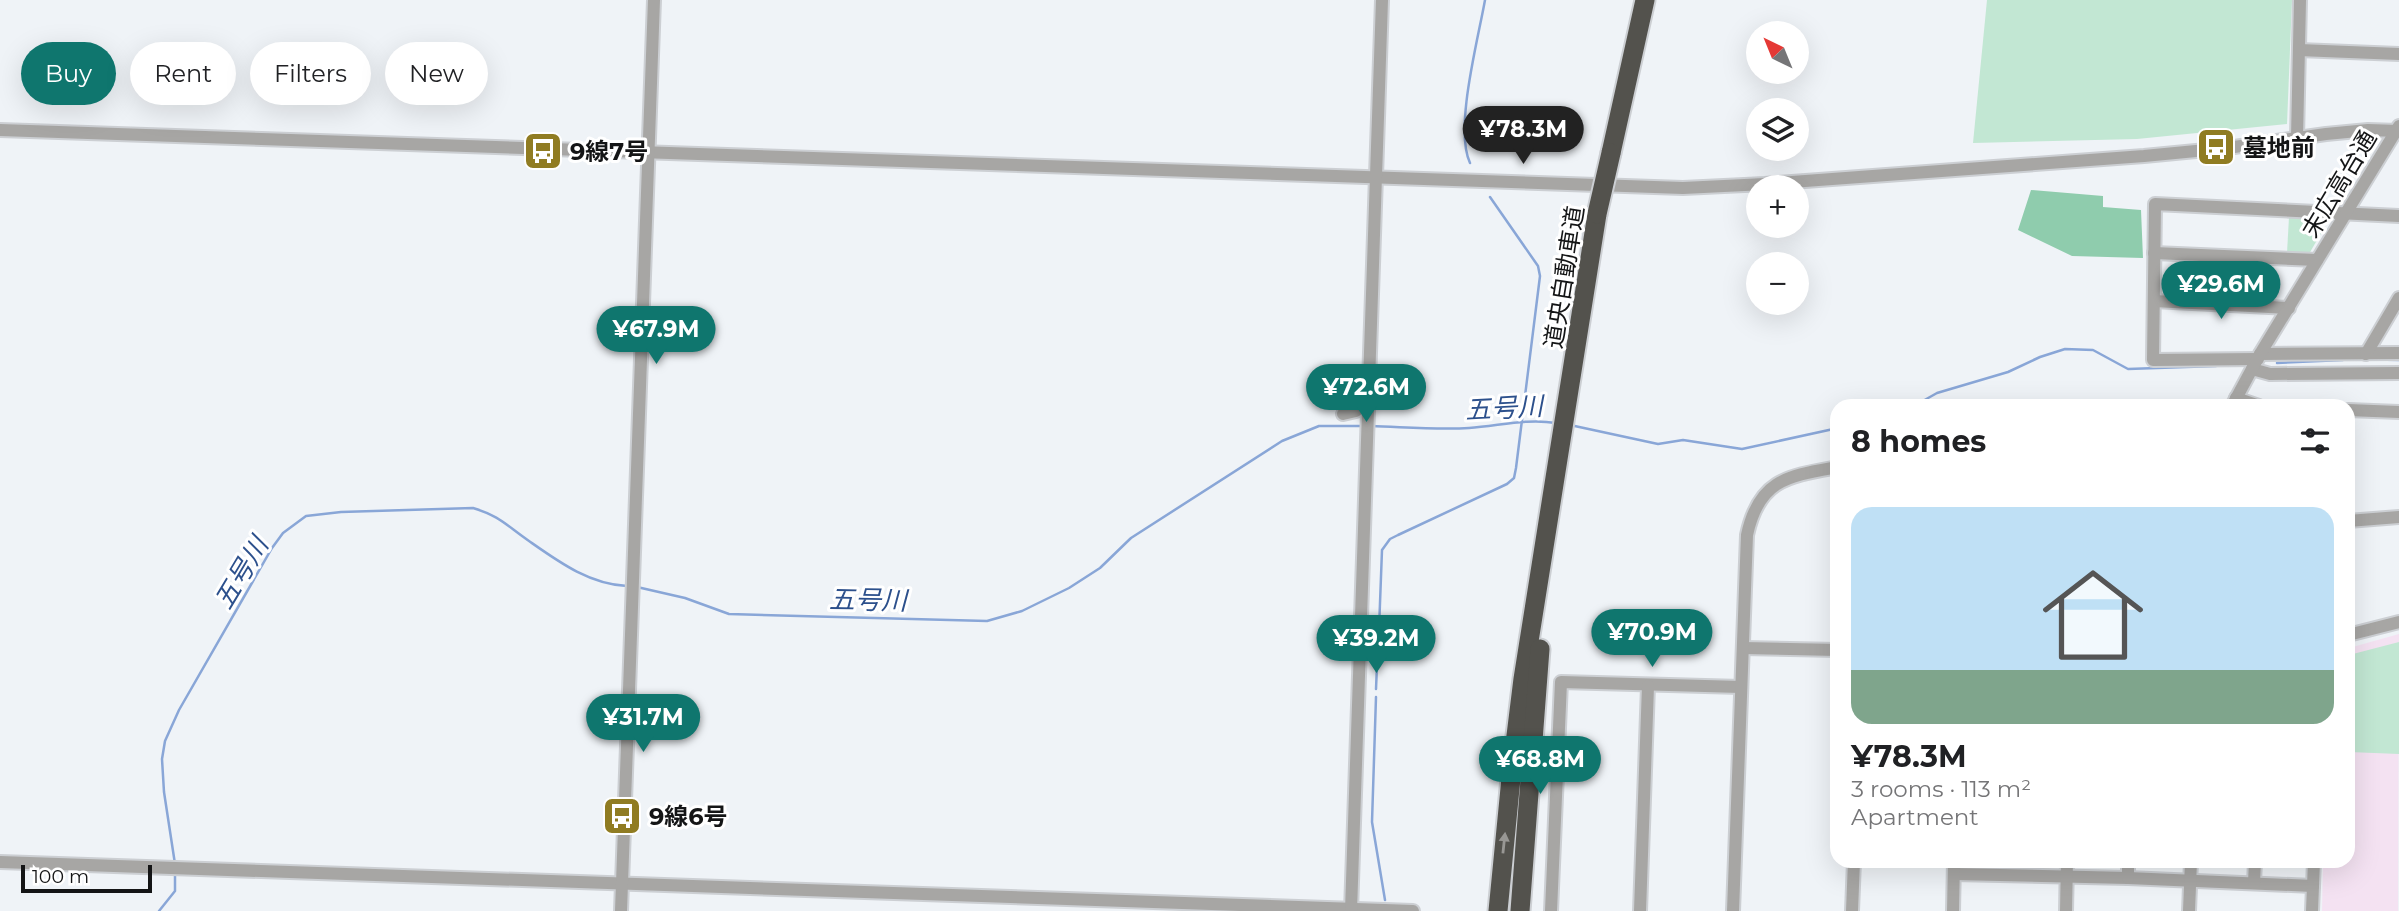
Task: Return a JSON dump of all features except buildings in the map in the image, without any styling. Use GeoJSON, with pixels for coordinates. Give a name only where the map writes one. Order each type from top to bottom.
{"type":"FeatureCollection","features":[{"type":"Feature","properties":{"kind":"highway","name":"道央自動車道"},"geometry":{"type":"LineString","coordinates":[[1498,911],[1523,679],[1597,214],[1645,0]]}},
{"type":"Feature","properties":{"kind":"highway","name":"道央自動車道"},"geometry":{"type":"LineString","coordinates":[[1520,911],[1549,523]]}},
{"type":"Feature","properties":{"kind":"street"},"geometry":{"type":"LineString","coordinates":[[621,911],[654,0]]}},
{"type":"Feature","properties":{"kind":"street"},"geometry":{"type":"LineString","coordinates":[[1351,910],[1382,0]]}},
{"type":"Feature","properties":{"kind":"street"},"geometry":{"type":"LineString","coordinates":[[2297,138],[2300,0]]}},
{"type":"Feature","properties":{"kind":"street"},"geometry":{"type":"LineString","coordinates":[[2299,50],[2399,54]]}},
{"type":"Feature","properties":{"kind":"street"},"geometry":{"type":"LineString","coordinates":[[0,130],[1697,188],[2144,156],[2398,129]]}},
{"type":"Feature","properties":{"kind":"street","name":"末広高台通"},"geometry":{"type":"LineString","coordinates":[[2236,399],[2398,129]]}},
{"type":"Feature","properties":{"kind":"street"},"geometry":{"type":"LineString","coordinates":[[2399,216],[2155,204],[2152,360],[2257,360],[2399,353]]}},
{"type":"Feature","properties":{"kind":"street"},"geometry":{"type":"LineString","coordinates":[[2154,253],[2317,260]]}},
{"type":"Feature","properties":{"kind":"street"},"geometry":{"type":"LineString","coordinates":[[2366,354],[2399,298]]}},
{"type":"Feature","properties":{"kind":"street"},"geometry":{"type":"LineString","coordinates":[[2154,301],[2289,308]]}},
{"type":"Feature","properties":{"kind":"street"},"geometry":{"type":"LineString","coordinates":[[2257,360],[2270,374],[2399,373]]}},
{"type":"Feature","properties":{"kind":"street"},"geometry":{"type":"LineString","coordinates":[[1343,414],[1356,411],[1369,397]]}},
{"type":"Feature","properties":{"kind":"street"},"geometry":{"type":"LineString","coordinates":[[2355,410],[2399,412]]}},
{"type":"Feature","properties":{"kind":"street"},"geometry":{"type":"LineString","coordinates":[[1733,911],[1747,534],[1757,504],[1778,482],[1791,476],[1830,469]]}},
{"type":"Feature","properties":{"kind":"street"},"geometry":{"type":"LineString","coordinates":[[2355,520],[2399,517]]}},
{"type":"Feature","properties":{"kind":"street"},"geometry":{"type":"LineString","coordinates":[[2355,633],[2399,622]]}},
{"type":"Feature","properties":{"kind":"street"},"geometry":{"type":"LineString","coordinates":[[1743,648],[1830,650]]}},
{"type":"Feature","properties":{"kind":"street"},"geometry":{"type":"LineString","coordinates":[[1551,911],[1561,682],[1741,687]]}},
{"type":"Feature","properties":{"kind":"street"},"geometry":{"type":"LineString","coordinates":[[1640,911],[1648,686]]}},
{"type":"Feature","properties":{"kind":"street"},"geometry":{"type":"LineString","coordinates":[[0,862],[1413,911]]}},
{"type":"Feature","properties":{"kind":"street"},"geometry":{"type":"LineString","coordinates":[[1852,911],[1854,868]]}},
{"type":"Feature","properties":{"kind":"street"},"geometry":{"type":"LineString","coordinates":[[1953,911],[1954,868]]}},
{"type":"Feature","properties":{"kind":"street"},"geometry":{"type":"LineString","coordinates":[[1961,868],[2010,875],[2313,886]]}},
{"type":"Feature","properties":{"kind":"street"},"geometry":{"type":"LineString","coordinates":[[2010,868],[2010,875]]}},
{"type":"Feature","properties":{"kind":"street"},"geometry":{"type":"LineString","coordinates":[[2066,911],[2067,868]]}},
{"type":"Feature","properties":{"kind":"street"},"geometry":{"type":"LineString","coordinates":[[2128,868],[2128,878]]}},
{"type":"Feature","properties":{"kind":"street"},"geometry":{"type":"LineString","coordinates":[[2189,911],[2191,868]]}},
{"type":"Feature","properties":{"kind":"street"},"geometry":{"type":"LineString","coordinates":[[2254,883],[2255,868]]}},
{"type":"Feature","properties":{"kind":"street"},"geometry":{"type":"LineString","coordinates":[[2312,911],[2314,868]]}},
{"type":"Feature","properties":{"kind":"shaded area"},"geometry":{"type":"Polygon","coordinates":[[[2399,634],[2398,911],[2322,911],[2323,868],[2355,868],[2355,646],[2399,634]]]}},
{"type":"Feature","properties":{"kind":"green space"},"geometry":{"type":"Polygon","coordinates":[[[1987,0],[2292,0],[2287,124],[2137,139],[1973,143],[1987,0]]]}},
{"type":"Feature","properties":{"kind":"green space"},"geometry":{"type":"Polygon","coordinates":[[[2031,190],[2103,196],[2103,207],[2141,210],[2143,258],[2072,256],[2018,230],[2031,190]]]}},
{"type":"Feature","properties":{"kind":"green space"},"geometry":{"type":"Polygon","coordinates":[[[2289,217],[2317,218],[2324,228],[2309,254],[2287,253],[2289,217]]]}},
{"type":"Feature","properties":{"kind":"green space"},"geometry":{"type":"Polygon","coordinates":[[[2399,642],[2399,754],[2355,752],[2355,653],[2399,642]]]}},
{"type":"Feature","properties":{"kind":"waterway"},"geometry":{"type":"LineString","coordinates":[[1470,163],[1466,148],[1466,107],[1485,0]]}},
{"type":"Feature","properties":{"kind":"waterway"},"geometry":{"type":"LineString","coordinates":[[1378,656],[1382,550],[1390,539],[1507,484],[1514,478],[1540,276],[1538,266],[1490,197]]}},
{"type":"Feature","properties":{"kind":"waterway","name":"五号川"},"geometry":{"type":"LineString","coordinates":[[1926,399],[1937,393],[2008,372],[2065,349],[2093,350],[2128,369],[2216,366]]}},
{"type":"Feature","properties":{"kind":"waterway","name":"五号川"},"geometry":{"type":"LineString","coordinates":[[2350,359],[2399,360]]}},
{"type":"Feature","properties":{"kind":"waterway","name":"五号川"},"geometry":{"type":"LineString","coordinates":[[2277,363],[2343,360]]}},
{"type":"Feature","properties":{"kind":"waterway","name":"五号川"},"geometry":{"type":"LineString","coordinates":[[1371,426],[1457,429],[1524,422],[1556,423]]}},
{"type":"Feature","properties":{"kind":"waterway","name":"五号川"},"geometry":{"type":"LineString","coordinates":[[1570,425],[1658,444],[1683,440],[1742,449],[1830,430]]}},
{"type":"Feature","properties":{"kind":"waterway","name":"五号川"},"geometry":{"type":"LineString","coordinates":[[637,587],[685,598],[729,614],[987,621],[1022,611],[1069,588],[1100,568],[1131,538],[1282,441],[1319,426],[1364,426]]}},
{"type":"Feature","properties":{"kind":"waterway","name":"五号川"},"geometry":{"type":"LineString","coordinates":[[175,864],[164,792],[162,759],[165,741],[179,710],[272,548],[283,533],[306,516],[341,512],[473,508],[497,518],[575,571],[600,581],[627,586]]}},
{"type":"Feature","properties":{"kind":"waterway"},"geometry":{"type":"LineString","coordinates":[[1376,689],[1377,665]]}},
{"type":"Feature","properties":{"kind":"waterway"},"geometry":{"type":"LineString","coordinates":[[1376,697],[1372,822],[1385,900]]}},
{"type":"Feature","properties":{"kind":"waterway","name":"五号川"},"geometry":{"type":"LineString","coordinates":[[159,911],[175,891],[175,871]]}},
{"type":"Feature","properties":{"kind":"place","name":"墓地前"},"geometry":{"type":"Point","coordinates":[2216,147]}},
{"type":"Feature","properties":{"kind":"place","name":"9線7号"},"geometry":{"type":"Point","coordinates":[543,151]}},
{"type":"Feature","properties":{"kind":"place","name":"9線6号"},"geometry":{"type":"Point","coordinates":[622,816]}}]}
